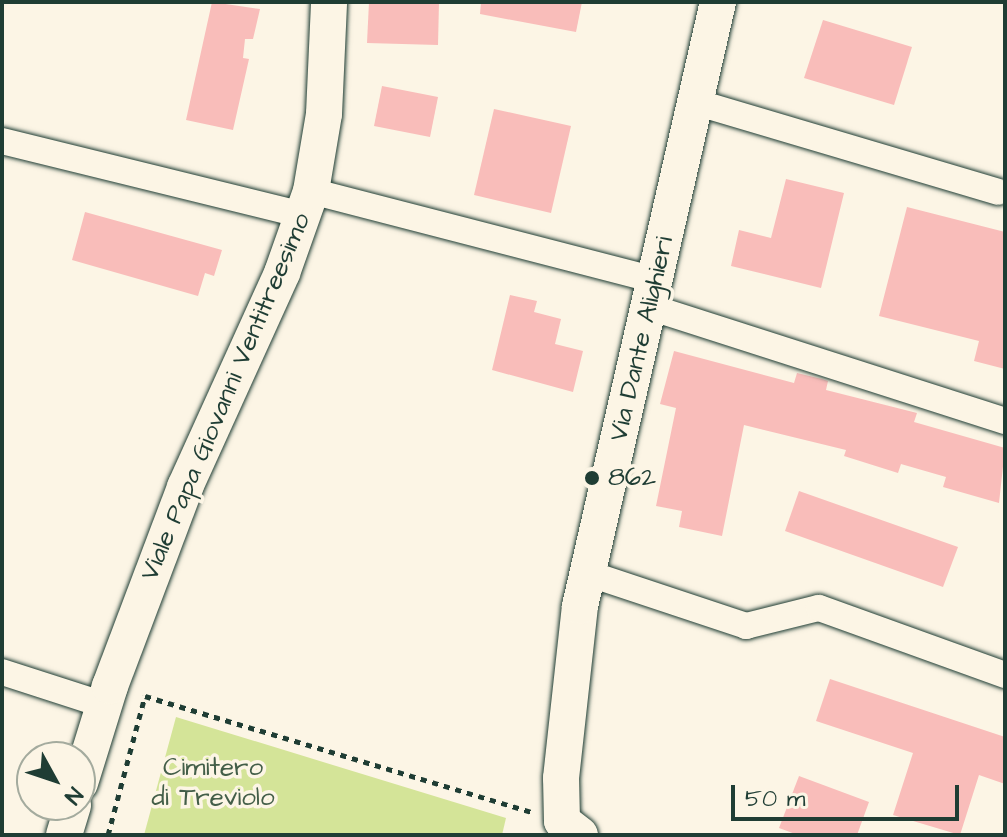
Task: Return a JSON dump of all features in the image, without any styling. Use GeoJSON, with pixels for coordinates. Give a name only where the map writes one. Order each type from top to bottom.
{"type":"FeatureCollection","features":[{"type":"Feature","properties":{"kind":"street","name":"Viale Papa Giovanni Ventitreesimo"},"geometry":{"type":"LineString","coordinates":[[93,741],[185,487],[282,273],[307,203],[324,114],[329,2]]}},
{"type":"Feature","properties":{"kind":"street","name":"Via Dante Alighieri"},"geometry":{"type":"LineString","coordinates":[[565,830],[561,778],[587,573],[718,2]]}},
{"type":"Feature","properties":{"kind":"street"},"geometry":{"type":"LineString","coordinates":[[695,102],[998,192]]}},
{"type":"Feature","properties":{"kind":"street"},"geometry":{"type":"LineString","coordinates":[[2,141],[307,203],[653,294],[1005,421]]}},
{"type":"Feature","properties":{"kind":"street"},"geometry":{"type":"LineString","coordinates":[[587,573],[746,626],[819,608],[1005,675]]}},
{"type":"Feature","properties":{"kind":"street"},"geometry":{"type":"LineString","coordinates":[[2,672],[104,705]]}},
{"type":"Feature","properties":{"kind":"path"},"geometry":{"type":"LineString","coordinates":[[108,835],[145,696],[565,830]]}},
{"type":"Feature","properties":{"kind":"green space","name":"Cimitero di Treviolo"},"geometry":{"type":"Polygon","coordinates":[[[176,717],[506,818],[502,835],[144,835],[176,717]]]}},
{"type":"Feature","properties":{"kind":"building"},"geometry":{"type":"Polygon","coordinates":[[[212,2],[260,9],[253,39],[245,39],[243,58],[249,59],[233,130],[186,120],[212,2]]]}},
{"type":"Feature","properties":{"kind":"building"},"geometry":{"type":"Polygon","coordinates":[[[369,2],[439,2],[438,45],[367,43],[369,2]]]}},
{"type":"Feature","properties":{"kind":"building"},"geometry":{"type":"Polygon","coordinates":[[[481,2],[582,2],[576,32],[480,14],[481,2]]]}},
{"type":"Feature","properties":{"kind":"building"},"geometry":{"type":"Polygon","coordinates":[[[823,20],[912,47],[894,105],[804,78],[823,20]]]}},
{"type":"Feature","properties":{"kind":"building"},"geometry":{"type":"Polygon","coordinates":[[[382,86],[438,97],[430,137],[374,126],[382,86]]]}},
{"type":"Feature","properties":{"kind":"building"},"geometry":{"type":"Polygon","coordinates":[[[494,109],[571,126],[551,213],[474,195],[494,109]]]}},
{"type":"Feature","properties":{"kind":"building"},"geometry":{"type":"Polygon","coordinates":[[[786,179],[844,193],[821,288],[731,266],[739,230],[771,238],[786,179]]]}},
{"type":"Feature","properties":{"kind":"building"},"geometry":{"type":"Polygon","coordinates":[[[907,207],[1005,232],[1005,369],[974,361],[979,341],[879,316],[907,207]]]}},
{"type":"Feature","properties":{"kind":"building"},"geometry":{"type":"Polygon","coordinates":[[[85,212],[222,250],[214,276],[205,273],[198,296],[72,260],[85,212]]]}},
{"type":"Feature","properties":{"kind":"building"},"geometry":{"type":"Polygon","coordinates":[[[510,295],[537,301],[534,312],[561,319],[555,344],[583,351],[573,392],[492,370],[510,295]]]}},
{"type":"Feature","properties":{"kind":"building"},"geometry":{"type":"Polygon","coordinates":[[[674,351],[794,383],[797,373],[822,379],[828,381],[826,390],[917,413],[914,422],[1005,448],[999,503],[943,487],[946,477],[901,464],[898,473],[844,456],[846,450],[744,425],[722,536],[679,527],[682,511],[656,506],[676,408],[660,404],[674,351]]]}},
{"type":"Feature","properties":{"kind":"building"},"geometry":{"type":"Polygon","coordinates":[[[799,491],[958,547],[943,587],[785,531],[799,491]]]}},
{"type":"Feature","properties":{"kind":"building"},"geometry":{"type":"Polygon","coordinates":[[[830,679],[1005,737],[1005,784],[979,775],[960,835],[893,815],[913,753],[816,721],[830,679]]]}},
{"type":"Feature","properties":{"kind":"building"},"geometry":{"type":"Polygon","coordinates":[[[799,776],[869,802],[857,835],[798,835],[779,828],[799,776]]]}},
{"type":"Feature","properties":{"kind":"place","name":"862"},"geometry":{"type":"Point","coordinates":[592,478]}}]}
